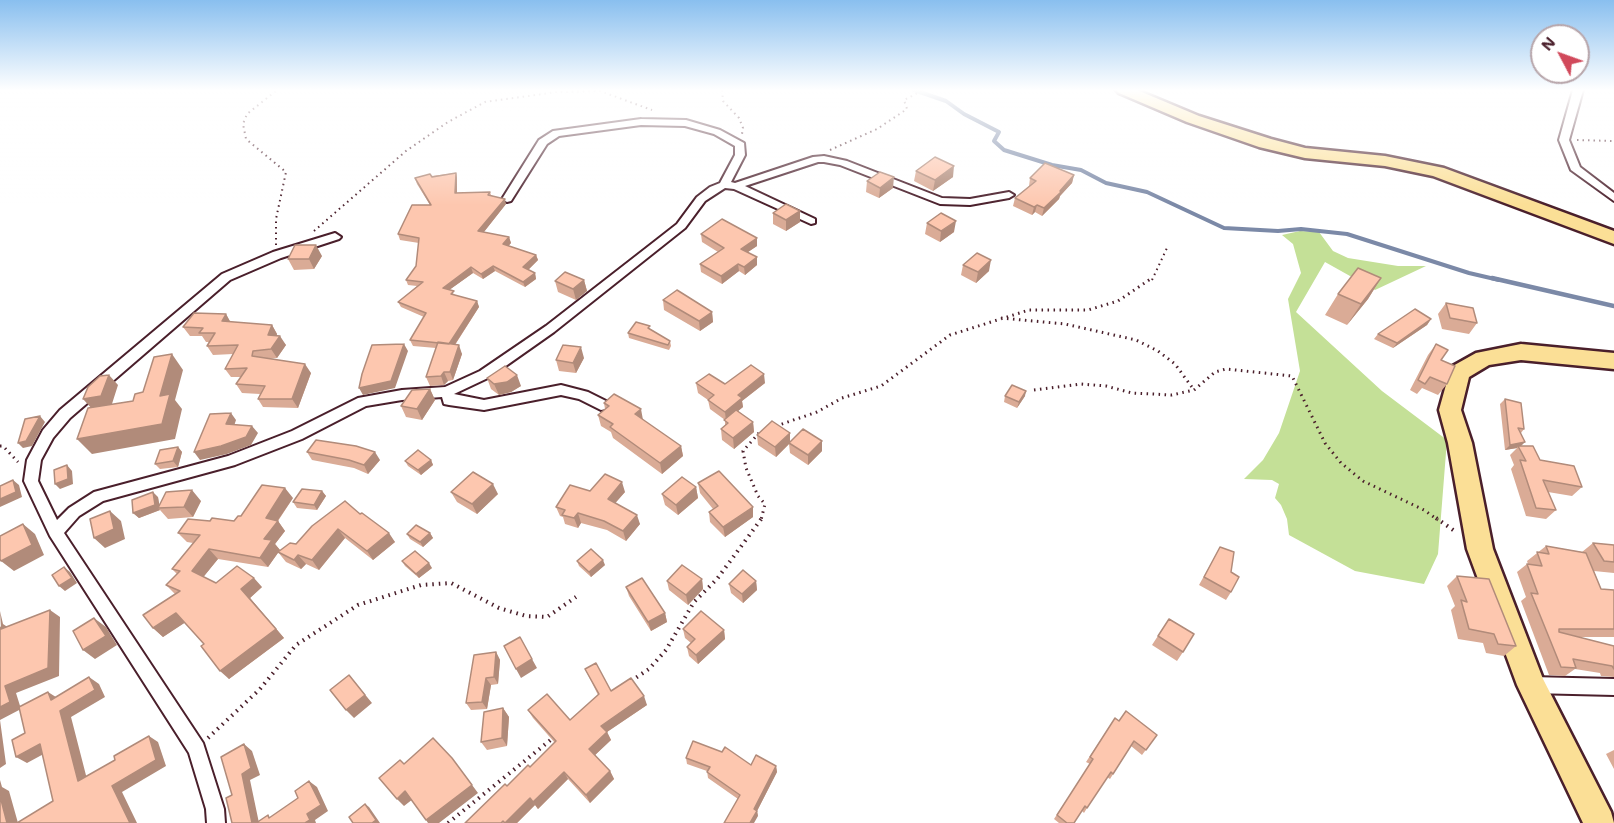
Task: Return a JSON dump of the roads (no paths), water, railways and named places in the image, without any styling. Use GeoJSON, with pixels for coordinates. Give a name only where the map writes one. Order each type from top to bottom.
{"type":"FeatureCollection","features":[{"type":"Feature","properties":{"kind":"main road"},"geometry":{"type":"LineString","coordinates":[[1221,128],[1305,153],[1385,160],[1438,172],[1614,238]]}},
{"type":"Feature","properties":{"kind":"main road"},"geometry":{"type":"LineString","coordinates":[[1600,823],[1531,685],[1480,549],[1460,443],[1450,410],[1459,373],[1484,358],[1521,352],[1614,361]]}},
{"type":"Feature","properties":{"kind":"street"},"geometry":{"type":"LineString","coordinates":[[507,199],[543,142],[556,133],[591,128]]}},
{"type":"Feature","properties":{"kind":"street"},"geometry":{"type":"LineString","coordinates":[[705,128],[717,132],[740,145],[740,155],[730,185]]}},
{"type":"Feature","properties":{"kind":"street"},"geometry":{"type":"LineString","coordinates":[[1567,128],[1564,140],[1575,168],[1614,198]]}},
{"type":"Feature","properties":{"kind":"street"},"geometry":{"type":"LineString","coordinates":[[55,532],[74,512],[99,496],[230,461],[297,435],[363,402],[402,395],[447,392],[485,374],[550,329],[681,226],[700,199],[730,185],[817,159],[843,163],[940,201],[970,202],[1009,195]]}},
{"type":"Feature","properties":{"kind":"street"},"geometry":{"type":"LineString","coordinates":[[730,185],[811,221]]}},
{"type":"Feature","properties":{"kind":"street"},"geometry":{"type":"LineString","coordinates":[[216,823],[215,809],[197,749],[55,532],[31,481],[34,460],[48,434],[66,414],[226,277],[276,255],[335,237]]}},
{"type":"Feature","properties":{"kind":"street"},"geometry":{"type":"LineString","coordinates":[[447,392],[449,400],[484,405],[561,390],[583,395],[601,405]]}},
{"type":"Feature","properties":{"kind":"street"},"geometry":{"type":"LineString","coordinates":[[1531,685],[1614,687]]}},
{"type":"Feature","properties":{"kind":"waterway"},"geometry":{"type":"LineString","coordinates":[[992,128],[999,132],[994,141],[1004,150],[1052,165],[1081,170],[1106,183],[1147,192],[1224,228],[1278,231],[1301,229],[1347,234],[1469,273],[1499,280]]}},
{"type":"Feature","properties":{"kind":"waterway"},"geometry":{"type":"LineString","coordinates":[[1492,278],[1614,306]]}}]}
